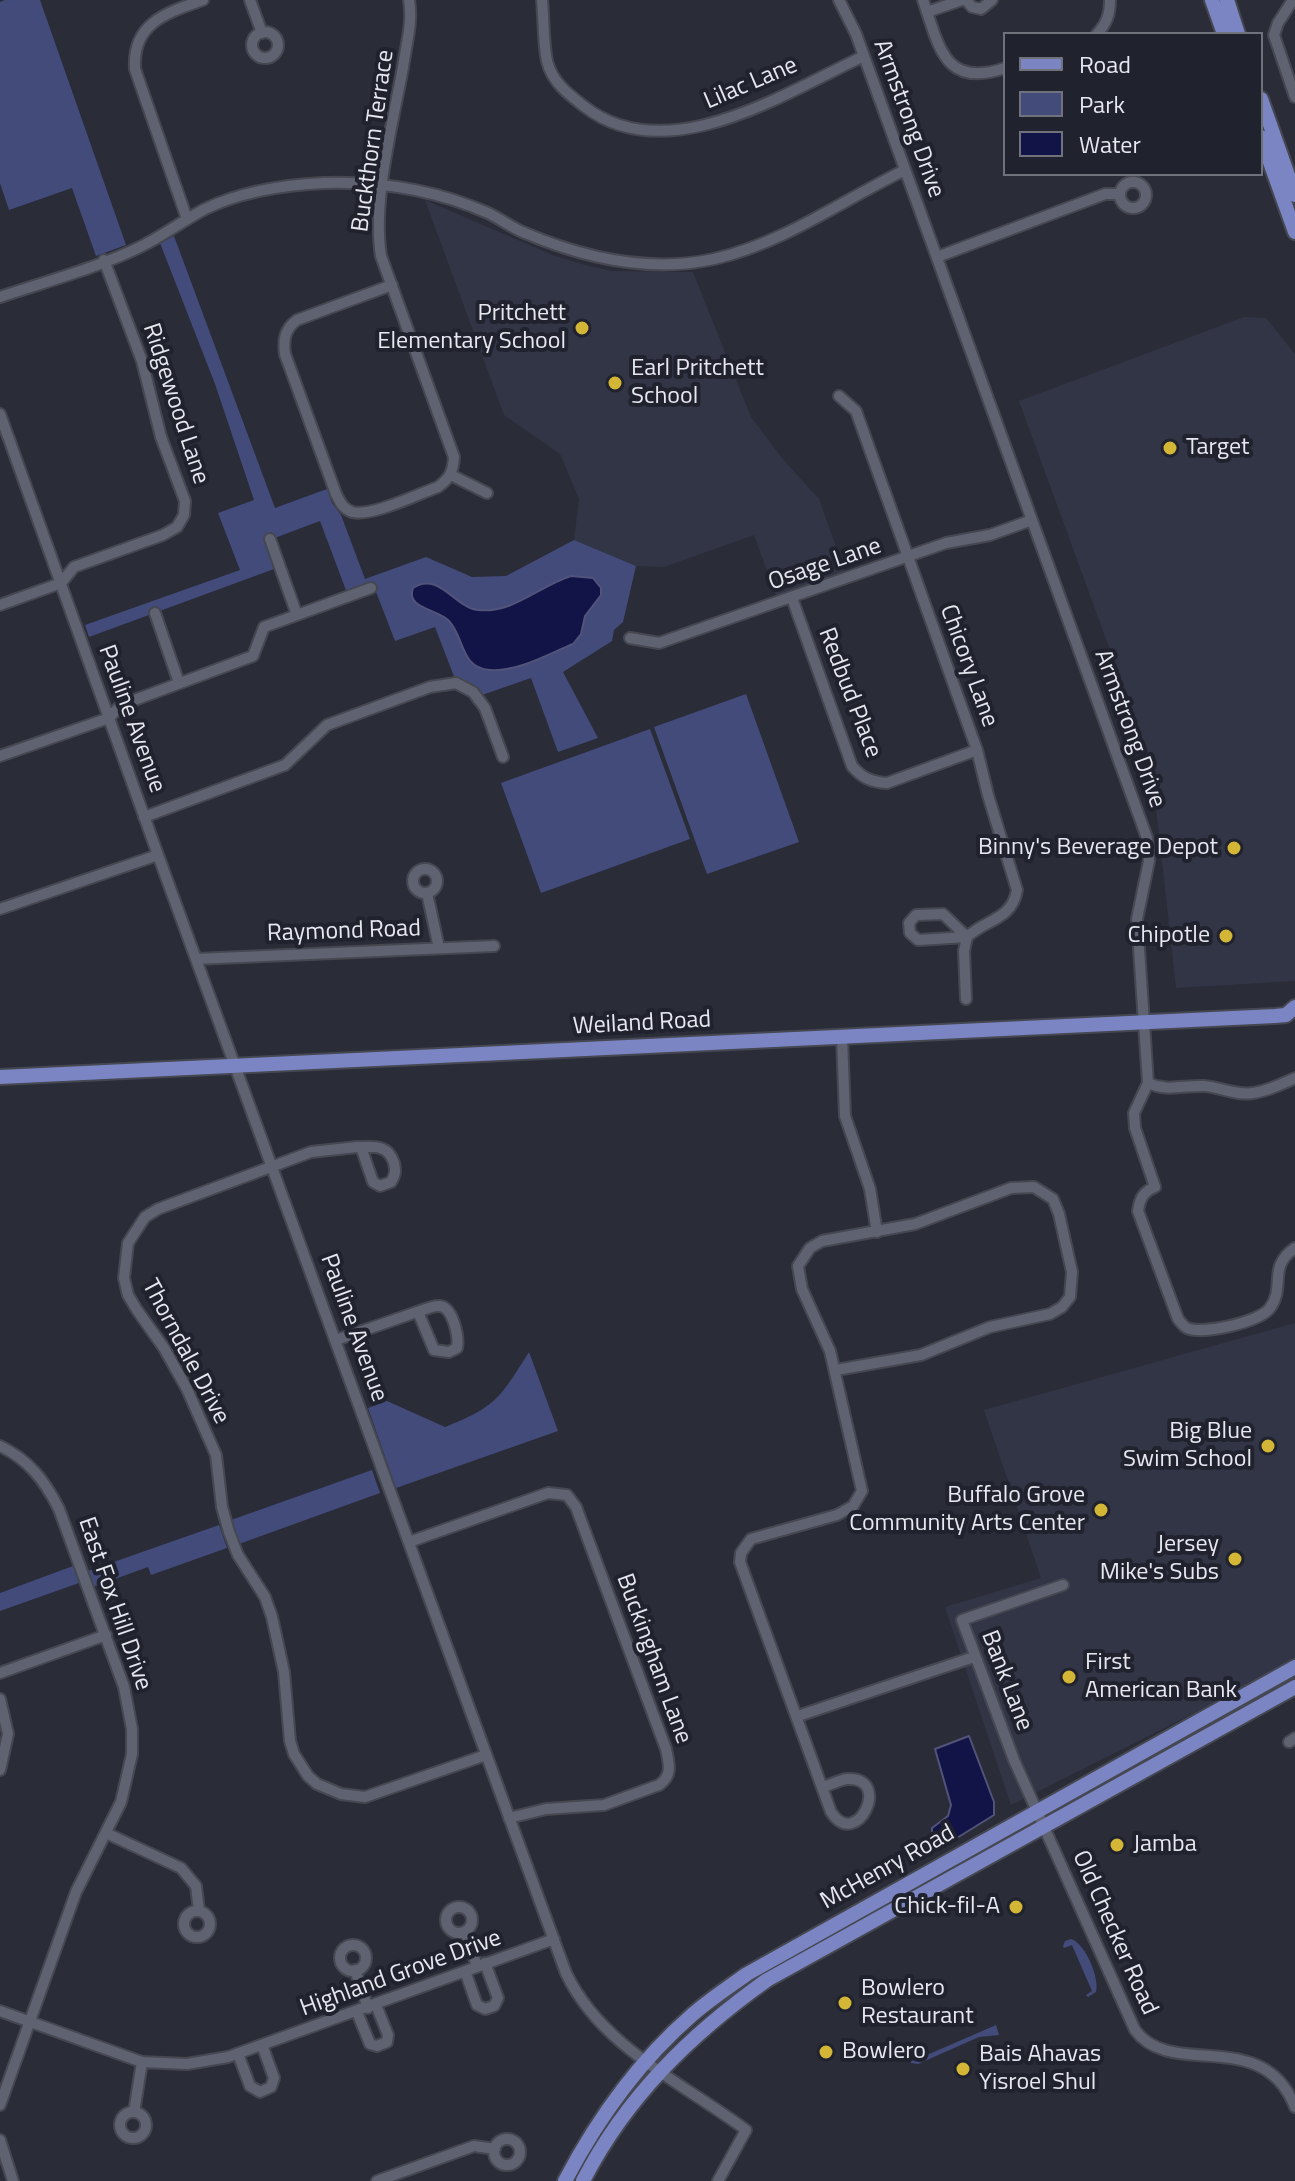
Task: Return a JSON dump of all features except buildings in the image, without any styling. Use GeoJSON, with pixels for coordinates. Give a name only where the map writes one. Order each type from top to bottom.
{"type":"FeatureCollection","features":[{"type":"Feature","properties":{"kind":"main road"},"geometry":{"type":"LineString","coordinates":[[1212,0],[1223,32]]}},
{"type":"Feature","properties":{"kind":"main road"},"geometry":{"type":"LineString","coordinates":[[1227,0],[1237,32]]}},
{"type":"Feature","properties":{"kind":"main road"},"geometry":{"type":"LineString","coordinates":[[1263,105],[1295,195]]}},
{"type":"Feature","properties":{"kind":"main road"},"geometry":{"type":"LineString","coordinates":[[1263,143],[1295,232]]}},
{"type":"Feature","properties":{"kind":"main road","name":"Weiland Road"},"geometry":{"type":"LineString","coordinates":[[0,1077],[1292,1015]]}},
{"type":"Feature","properties":{"kind":"main road","name":"McHenry Road"},"geometry":{"type":"LineString","coordinates":[[565,2181],[600,2118],[646,2061],[693,2013],[747,1974],[1295,1667]]}},
{"type":"Feature","properties":{"kind":"main road","name":"McHenry Road"},"geometry":{"type":"LineString","coordinates":[[583,2181],[628,2109],[678,2050],[767,1980],[1295,1687]]}},
{"type":"Feature","properties":{"kind":"street"},"geometry":{"type":"LineString","coordinates":[[187,219],[135,69],[134,53],[140,37],[153,22],[166,13],[203,0]]}},
{"type":"Feature","properties":{"kind":"street"},"geometry":{"type":"LineString","coordinates":[[250,0],[262,33]]}},
{"type":"Feature","properties":{"kind":"street","name":"Buckthorn Terrace"},"geometry":{"type":"LineString","coordinates":[[409,0],[409,32],[378,239],[454,457],[451,475]]}},
{"type":"Feature","properties":{"kind":"street","name":"Lilac Lane"},"geometry":{"type":"LineString","coordinates":[[542,0],[547,60],[558,85],[589,110],[639,131],[668,131],[715,123],[864,56]]}},
{"type":"Feature","properties":{"kind":"street","name":"Armstrong Drive"},"geometry":{"type":"LineString","coordinates":[[839,0],[864,56],[1147,838],[1149,861],[1137,919],[1148,1083],[1134,1113],[1135,1128],[1155,1187],[1146,1190],[1140,1198],[1138,1211],[1178,1319],[1186,1327],[1205,1330],[1253,1319],[1268,1311],[1275,1297],[1282,1257],[1295,1248]]}},
{"type":"Feature","properties":{"kind":"street"},"geometry":{"type":"LineString","coordinates":[[923,0],[942,53],[958,69],[983,76],[1003,69]]}},
{"type":"Feature","properties":{"kind":"street"},"geometry":{"type":"LineString","coordinates":[[927,12],[964,0],[972,7],[981,9],[992,0]]}},
{"type":"Feature","properties":{"kind":"street"},"geometry":{"type":"LineString","coordinates":[[1099,32],[1105,26],[1110,0]]}},
{"type":"Feature","properties":{"kind":"street"},"geometry":{"type":"LineString","coordinates":[[1293,0],[1274,35],[1295,97]]}},
{"type":"Feature","properties":{"kind":"street"},"geometry":{"type":"LineString","coordinates":[[0,297],[143,246],[208,208],[279,188],[321,183],[384,184],[428,193],[473,208],[523,233],[606,260],[654,264],[711,260],[778,239],[905,170]]}},
{"type":"Feature","properties":{"kind":"street"},"geometry":{"type":"LineString","coordinates":[[937,257],[1105,194],[1120,194]]}},
{"type":"Feature","properties":{"kind":"street","name":"Ridgewood Lane"},"geometry":{"type":"LineString","coordinates":[[61,583],[74,567],[163,535],[177,527],[184,515],[185,501],[161,437],[142,361],[104,260]]}},
{"type":"Feature","properties":{"kind":"street"},"geometry":{"type":"LineString","coordinates":[[392,285],[297,320],[286,333],[285,354],[343,507],[353,512],[367,513],[438,487],[451,475],[487,493]]}},
{"type":"Feature","properties":{"kind":"street","name":"Chicory Lane"},"geometry":{"type":"LineString","coordinates":[[839,396],[856,411],[977,750],[1017,890],[1015,900],[1003,917],[967,937],[918,940],[910,933],[909,923],[919,915],[943,914],[967,937]]}},
{"type":"Feature","properties":{"kind":"street","name":"Pauline Avenue"},"geometry":{"type":"LineString","coordinates":[[0,414],[566,1973],[584,2005],[602,2024],[660,2072],[746,2130],[718,2181]]}},
{"type":"Feature","properties":{"kind":"street"},"geometry":{"type":"LineString","coordinates":[[0,454],[13,449]]}},
{"type":"Feature","properties":{"kind":"street","name":"Osage Lane"},"geometry":{"type":"LineString","coordinates":[[630,638],[659,643],[946,543],[990,535],[1032,520]]}},
{"type":"Feature","properties":{"kind":"street"},"geometry":{"type":"LineString","coordinates":[[270,539],[297,615]]}},
{"type":"Feature","properties":{"kind":"street"},"geometry":{"type":"LineString","coordinates":[[0,605],[61,583]]}},
{"type":"Feature","properties":{"kind":"street"},"geometry":{"type":"LineString","coordinates":[[0,756],[109,718],[121,705],[253,656],[264,627],[371,588]]}},
{"type":"Feature","properties":{"kind":"street","name":"Redbud Place"},"geometry":{"type":"LineString","coordinates":[[792,598],[852,766],[860,776],[873,782],[887,783],[977,750]]}},
{"type":"Feature","properties":{"kind":"street"},"geometry":{"type":"LineString","coordinates":[[155,613],[179,683]]}},
{"type":"Feature","properties":{"kind":"street"},"geometry":{"type":"LineString","coordinates":[[144,817],[285,765],[327,725],[430,687],[456,683],[473,692],[485,708],[503,757]]}},
{"type":"Feature","properties":{"kind":"street"},"geometry":{"type":"LineString","coordinates":[[0,909],[158,855]]}},
{"type":"Feature","properties":{"kind":"street"},"geometry":{"type":"LineString","coordinates":[[427,893],[439,948]]}},
{"type":"Feature","properties":{"kind":"street"},"geometry":{"type":"LineString","coordinates":[[966,999],[964,951],[967,937]]}},
{"type":"Feature","properties":{"kind":"street","name":"Raymond Road"},"geometry":{"type":"LineString","coordinates":[[196,959],[494,946]]}},
{"type":"Feature","properties":{"kind":"street"},"geometry":{"type":"LineString","coordinates":[[842,1037],[845,1116],[870,1189],[877,1232]]}},
{"type":"Feature","properties":{"kind":"street"},"geometry":{"type":"LineString","coordinates":[[1148,1083],[1162,1090],[1208,1086],[1230,1093],[1252,1094],[1295,1078]]}},
{"type":"Feature","properties":{"kind":"street","name":"Thorndale Drive"},"geometry":{"type":"LineString","coordinates":[[361,1147],[311,1152],[172,1203],[145,1217],[128,1243],[124,1278],[128,1295],[187,1389],[216,1455],[222,1507],[229,1532],[238,1555],[265,1597],[272,1617],[284,1672],[290,1741],[308,1776],[317,1784],[341,1794],[365,1797],[486,1755]]}},
{"type":"Feature","properties":{"kind":"street"},"geometry":{"type":"LineString","coordinates":[[823,1787],[845,1779],[859,1782],[865,1787],[870,1800],[866,1814],[847,1823],[834,1818],[740,1562],[741,1553],[751,1539],[837,1515],[853,1506],[862,1491],[836,1370],[822,1330],[802,1289],[798,1266],[810,1248],[822,1241],[915,1224],[1011,1188],[1034,1187],[1053,1199],[1072,1272],[1070,1297],[1062,1307],[1050,1314],[990,1327],[935,1351],[836,1370]]}},
{"type":"Feature","properties":{"kind":"street"},"geometry":{"type":"LineString","coordinates":[[336,1340],[418,1312],[438,1306],[444,1307],[453,1324],[457,1348],[449,1352],[434,1350],[418,1312]]}},
{"type":"Feature","properties":{"kind":"street","name":"East Fox Hill Drive"},"geometry":{"type":"LineString","coordinates":[[0,1446],[15,1453],[46,1484],[59,1509],[124,1687],[132,1729],[129,1776],[121,1802],[76,1892],[0,2105]]}},
{"type":"Feature","properties":{"kind":"street","name":"Buckingham Lane"},"geometry":{"type":"LineString","coordinates":[[409,1542],[548,1493],[567,1495],[576,1507],[666,1749],[670,1768],[667,1779],[659,1785],[604,1805],[546,1809],[509,1818]]}},
{"type":"Feature","properties":{"kind":"street","name":"Bank Lane"},"geometry":{"type":"LineString","coordinates":[[1038,1810],[1014,1760],[962,1620],[1063,1585]]}},
{"type":"Feature","properties":{"kind":"street"},"geometry":{"type":"LineString","coordinates":[[0,1673],[106,1635]]}},
{"type":"Feature","properties":{"kind":"street"},"geometry":{"type":"LineString","coordinates":[[798,1716],[974,1657]]}},
{"type":"Feature","properties":{"kind":"street"},"geometry":{"type":"LineString","coordinates":[[0,1699],[8,1734],[0,1770]]}},
{"type":"Feature","properties":{"kind":"street","name":"Old Checker Road"},"geometry":{"type":"LineString","coordinates":[[1038,1810],[1141,2039],[1169,2051],[1214,2055],[1263,2068],[1285,2084],[1295,2107]]}},
{"type":"Feature","properties":{"kind":"street"},"geometry":{"type":"LineString","coordinates":[[106,1833],[181,1868],[196,1886],[199,1911]]}},
{"type":"Feature","properties":{"kind":"street"},"geometry":{"type":"LineString","coordinates":[[465,1931],[498,1998],[494,2006],[485,2009],[477,2005],[465,1971]]}},
{"type":"Feature","properties":{"kind":"street","name":"Highland Grove Drive"},"geometry":{"type":"LineString","coordinates":[[0,2011],[142,2062],[187,2064],[238,2054],[554,1939]]}},
{"type":"Feature","properties":{"kind":"street"},"geometry":{"type":"LineString","coordinates":[[355,1970],[388,2035],[387,2042],[370,2044],[357,2012]]}},
{"type":"Feature","properties":{"kind":"street"},"geometry":{"type":"LineString","coordinates":[[238,2054],[250,2086],[260,2092],[266,2090],[274,2078],[262,2045]]}},
{"type":"Feature","properties":{"kind":"street"},"geometry":{"type":"LineString","coordinates":[[134,2112],[142,2062]]}},
{"type":"Feature","properties":{"kind":"street"},"geometry":{"type":"LineString","coordinates":[[0,2140],[8,2180]]}},
{"type":"Feature","properties":{"kind":"street"},"geometry":{"type":"LineString","coordinates":[[377,2181],[474,2146],[495,2149]]}},
{"type":"Feature","properties":{"kind":"shaded area","name":"Earl Pritchett School"},"geometry":{"type":"Polygon","coordinates":[[[425,200],[555,256],[585,265],[612,271],[693,272],[751,417],[819,499],[846,575],[777,598],[754,535],[664,567],[636,566],[574,540],[579,499],[560,454],[504,415],[425,200]]]}},
{"type":"Feature","properties":{"kind":"shaded area"},"geometry":{"type":"Polygon","coordinates":[[[1244,317],[1266,318],[1295,354],[1295,981],[1176,988],[1151,762],[1019,401],[1244,317]]]}},
{"type":"Feature","properties":{"kind":"shaded area"},"geometry":{"type":"Polygon","coordinates":[[[1295,1323],[1295,1659],[1011,1805],[945,1607],[1041,1578],[984,1410],[1295,1323]]]}},
{"type":"Feature","properties":{"kind":"green space"},"geometry":{"type":"Polygon","coordinates":[[[40,0],[126,245],[96,256],[72,188],[9,210],[0,183],[0,2],[40,0]]]}},
{"type":"Feature","properties":{"kind":"green space"},"geometry":{"type":"Polygon","coordinates":[[[174,236],[275,508],[327,489],[341,515],[365,579],[426,557],[472,577],[506,576],[574,540],[636,566],[623,622],[614,630],[612,641],[563,672],[598,738],[558,752],[531,678],[482,695],[467,683],[455,679],[435,627],[395,641],[373,584],[347,593],[320,521],[264,542],[274,569],[89,637],[85,625],[240,570],[218,513],[254,500],[215,384],[160,243],[174,236]]]}},
{"type":"Feature","properties":{"kind":"green space"},"geometry":{"type":"Polygon","coordinates":[[[746,694],[799,842],[707,874],[654,727],[746,694]]]}},
{"type":"Feature","properties":{"kind":"green space"},"geometry":{"type":"Polygon","coordinates":[[[650,729],[690,839],[541,893],[501,783],[650,729]]]}},
{"type":"Feature","properties":{"kind":"green space"},"geometry":{"type":"Polygon","coordinates":[[[529,1352],[558,1431],[396,1488],[368,1408],[387,1401],[445,1427],[476,1413],[495,1399],[529,1352]]]}},
{"type":"Feature","properties":{"kind":"green space"},"geometry":{"type":"Polygon","coordinates":[[[372,1470],[380,1493],[239,1544],[231,1520],[372,1470]]]}},
{"type":"Feature","properties":{"kind":"green space"},"geometry":{"type":"Polygon","coordinates":[[[219,1525],[227,1548],[151,1575],[148,1567],[93,1587],[88,1571],[219,1525]]]}},
{"type":"Feature","properties":{"kind":"green space"},"geometry":{"type":"Polygon","coordinates":[[[73,1566],[79,1583],[0,1611],[0,1593],[73,1566]]]}},
{"type":"Feature","properties":{"kind":"green space"},"geometry":{"type":"Polygon","coordinates":[[[1071,1939],[1081,1947],[1094,1970],[1096,1992],[1088,1997],[1086,1995],[1092,1991],[1072,1945],[1063,1946],[1065,1941],[1071,1939]]]}},
{"type":"Feature","properties":{"kind":"green space"},"geometry":{"type":"Polygon","coordinates":[[[996,2025],[999,2035],[979,2037],[918,2064],[911,2063],[908,2057],[910,2055],[913,2061],[996,2025]]]}},
{"type":"Feature","properties":{"kind":"water"},"geometry":{"type":"Polygon","coordinates":[[[571,576],[593,578],[601,588],[601,595],[585,616],[581,634],[573,644],[533,662],[501,670],[480,668],[473,664],[449,621],[418,605],[412,595],[413,588],[431,584],[469,607],[491,610],[514,604],[571,576]]]}},
{"type":"Feature","properties":{"kind":"water"},"geometry":{"type":"Polygon","coordinates":[[[969,1736],[994,1802],[994,1815],[939,1849],[932,1839],[932,1828],[948,1816],[951,1805],[935,1749],[969,1736]]]}},
{"type":"Feature","properties":{"kind":"place","name":"Pritchett Elementary School"},"geometry":{"type":"Point","coordinates":[582,328]}},
{"type":"Feature","properties":{"kind":"place","name":"Earl Pritchett School"},"geometry":{"type":"Point","coordinates":[615,383]}},
{"type":"Feature","properties":{"kind":"place","name":"Target"},"geometry":{"type":"Point","coordinates":[1170,448]}},
{"type":"Feature","properties":{"kind":"place","name":"Binny's Beverage Depot"},"geometry":{"type":"Point","coordinates":[1234,848]}},
{"type":"Feature","properties":{"kind":"place","name":"Chipotle"},"geometry":{"type":"Point","coordinates":[1226,936]}},
{"type":"Feature","properties":{"kind":"place","name":"Big Blue Swim School"},"geometry":{"type":"Point","coordinates":[1268,1446]}},
{"type":"Feature","properties":{"kind":"place","name":"Buffalo Grove Community Arts Center"},"geometry":{"type":"Point","coordinates":[1101,1510]}},
{"type":"Feature","properties":{"kind":"place","name":"Jersey Mike's Subs"},"geometry":{"type":"Point","coordinates":[1235,1559]}},
{"type":"Feature","properties":{"kind":"place","name":"First American Bank"},"geometry":{"type":"Point","coordinates":[1069,1677]}},
{"type":"Feature","properties":{"kind":"place","name":"Jamba"},"geometry":{"type":"Point","coordinates":[1117,1845]}},
{"type":"Feature","properties":{"kind":"place","name":"Chick-fil-A"},"geometry":{"type":"Point","coordinates":[1016,1907]}},
{"type":"Feature","properties":{"kind":"place","name":"Bowlero Restaurant"},"geometry":{"type":"Point","coordinates":[845,2003]}},
{"type":"Feature","properties":{"kind":"place","name":"Bowlero"},"geometry":{"type":"Point","coordinates":[826,2052]}},
{"type":"Feature","properties":{"kind":"place","name":"Bais Ahavas Yisroel Shul"},"geometry":{"type":"Point","coordinates":[963,2069]}}]}
